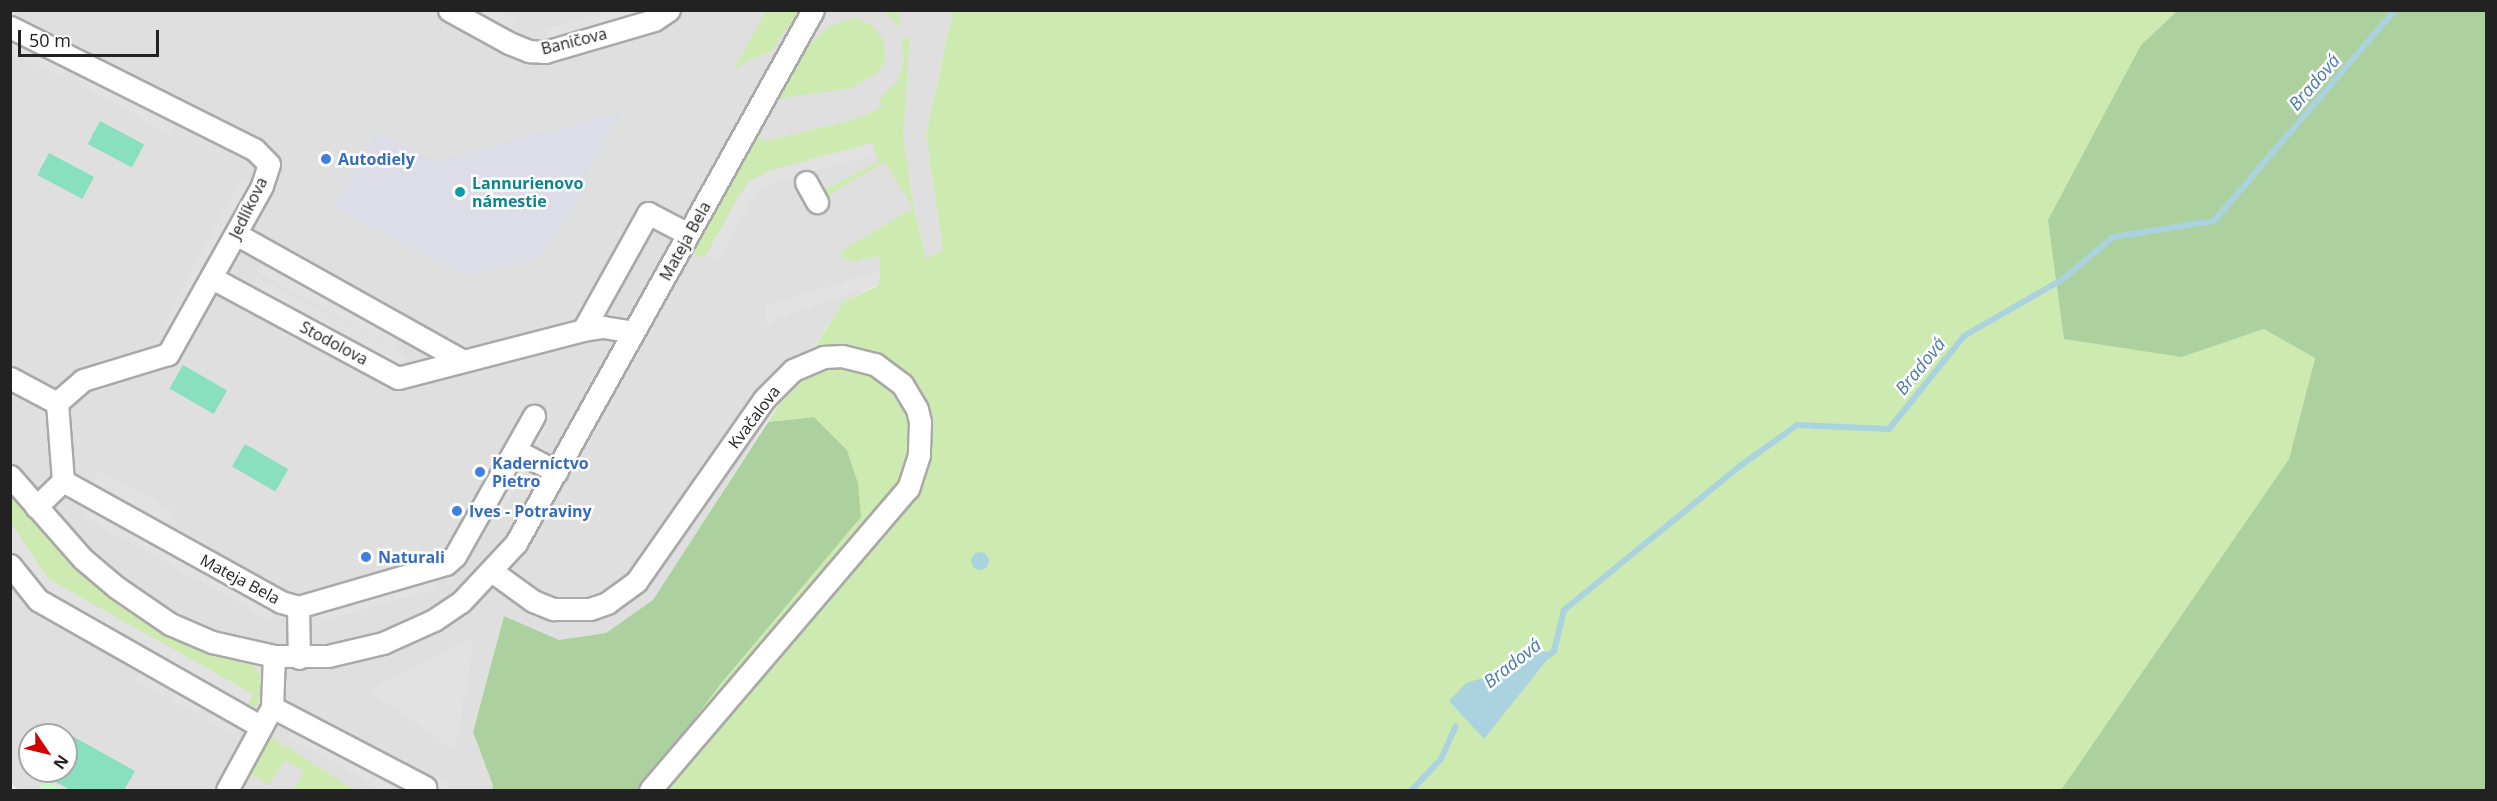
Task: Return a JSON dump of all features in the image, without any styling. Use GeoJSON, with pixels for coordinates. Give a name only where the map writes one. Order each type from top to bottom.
{"type":"FeatureCollection","features":[{"type":"Feature","properties":{"kind":"street","name":"Baničova"},"geometry":{"type":"LineString","coordinates":[[449,10],[509,44],[529,51],[545,52],[654,20],[669,10]]}},
{"type":"Feature","properties":{"kind":"street","name":"Mateja Bela"},"geometry":{"type":"LineString","coordinates":[[10,476],[83,559],[170,624],[229,647],[274,656],[299,657],[350,652],[409,633],[461,602],[493,572],[516,543],[813,10]]}},
{"type":"Feature","properties":{"kind":"street","name":"Jedlíkova"},"geometry":{"type":"LineString","coordinates":[[10,27],[254,149],[269,164],[262,186],[213,278],[168,354],[83,380],[57,403]]}},
{"type":"Feature","properties":{"kind":"street"},"geometry":{"type":"LineString","coordinates":[[806,182],[817,202]]}},
{"type":"Feature","properties":{"kind":"street"},"geometry":{"type":"LineString","coordinates":[[583,330],[648,213],[688,234]]}},
{"type":"Feature","properties":{"kind":"street"},"geometry":{"type":"LineString","coordinates":[[236,234],[461,360]]}},
{"type":"Feature","properties":{"kind":"street","name":"Stodolova"},"geometry":{"type":"LineString","coordinates":[[213,278],[398,378],[583,330],[603,327],[634,332]]}},
{"type":"Feature","properties":{"kind":"street","name":"Kvačalova"},"geometry":{"type":"LineString","coordinates":[[493,572],[533,602],[553,609],[590,609],[607,603],[636,582],[764,399],[793,370],[816,359],[842,356],[875,364],[902,384],[917,409],[920,422],[919,455],[909,488],[650,790]]}},
{"type":"Feature","properties":{"kind":"street"},"geometry":{"type":"LineString","coordinates":[[10,378],[57,403],[63,481],[36,507]]}},
{"type":"Feature","properties":{"kind":"street","name":"Mateja Bela"},"geometry":{"type":"LineString","coordinates":[[63,481],[281,602],[298,607],[446,564],[461,548],[534,416]]}},
{"type":"Feature","properties":{"kind":"street"},"geometry":{"type":"LineString","coordinates":[[516,450],[557,472]]}},
{"type":"Feature","properties":{"kind":"street"},"geometry":{"type":"LineString","coordinates":[[10,565],[38,600],[260,726]]}},
{"type":"Feature","properties":{"kind":"street"},"geometry":{"type":"LineString","coordinates":[[298,607],[299,657]]}},
{"type":"Feature","properties":{"kind":"street"},"geometry":{"type":"LineString","coordinates":[[227,790],[272,707],[274,656]]}},
{"type":"Feature","properties":{"kind":"street"},"geometry":{"type":"LineString","coordinates":[[272,707],[425,787]]}},
{"type":"Feature","properties":{"kind":"shaded area"},"geometry":{"type":"Polygon","coordinates":[[[10,11],[953,11],[926,135],[943,250],[843,302],[653,601],[606,633],[559,641],[504,616],[473,732],[493,787],[492,790],[18,790],[10,782],[10,11]]]}},
{"type":"Feature","properties":{"kind":"shaded area"},"geometry":{"type":"Polygon","coordinates":[[[464,11],[499,11],[516,20],[508,35],[464,11]]]}},
{"type":"Feature","properties":{"kind":"shaded area"},"geometry":{"type":"Polygon","coordinates":[[[612,11],[652,11],[549,43],[545,29],[612,11]]]}},
{"type":"Feature","properties":{"kind":"shaded area"},"geometry":{"type":"Polygon","coordinates":[[[10,34],[69,66],[62,79],[11,51],[10,34]]]}},
{"type":"Feature","properties":{"kind":"shaded area"},"geometry":{"type":"Polygon","coordinates":[[[85,68],[178,122],[170,135],[77,82],[85,68]]]}},
{"type":"Feature","properties":{"kind":"shaded area","name":"Lannurienovo námestie"},"geometry":{"type":"Polygon","coordinates":[[[621,112],[576,190],[583,194],[541,257],[465,276],[332,207],[379,131],[435,162],[621,112]]]}},
{"type":"Feature","properties":{"kind":"shaded area"},"geometry":{"type":"Polygon","coordinates":[[[872,143],[875,155],[775,182],[757,191],[717,261],[706,255],[748,182],[771,170],[872,143]]]}},
{"type":"Feature","properties":{"kind":"shaded area"},"geometry":{"type":"Polygon","coordinates":[[[241,178],[254,185],[178,329],[164,322],[241,178]]]}},
{"type":"Feature","properties":{"kind":"shaded area"},"geometry":{"type":"Polygon","coordinates":[[[265,258],[401,333],[393,347],[257,272],[265,258]]]}},
{"type":"Feature","properties":{"kind":"shaded area"},"geometry":{"type":"Polygon","coordinates":[[[880,271],[879,285],[787,314],[766,325],[766,306],[880,271]]]}},
{"type":"Feature","properties":{"kind":"shaded area"},"geometry":{"type":"Polygon","coordinates":[[[257,277],[407,357],[400,370],[250,290],[257,277]]]}},
{"type":"Feature","properties":{"kind":"shaded area"},"geometry":{"type":"Polygon","coordinates":[[[536,420],[548,427],[533,453],[521,446],[536,420]]]}},
{"type":"Feature","properties":{"kind":"shaded area"},"geometry":{"type":"Polygon","coordinates":[[[100,471],[172,511],[165,522],[94,482],[100,471]]]}},
{"type":"Feature","properties":{"kind":"shaded area"},"geometry":{"type":"Polygon","coordinates":[[[510,472],[520,477],[505,506],[495,501],[510,472]]]}},
{"type":"Feature","properties":{"kind":"shaded area"},"geometry":{"type":"Polygon","coordinates":[[[91,504],[276,607],[269,620],[84,517],[91,504]]]}},
{"type":"Feature","properties":{"kind":"shaded area"},"geometry":{"type":"Polygon","coordinates":[[[10,523],[48,579],[253,694],[246,707],[40,591],[11,552],[10,523]]]}},
{"type":"Feature","properties":{"kind":"shaded area"},"geometry":{"type":"Polygon","coordinates":[[[433,574],[437,588],[320,622],[316,608],[433,574]]]}},
{"type":"Feature","properties":{"kind":"shaded area"},"geometry":{"type":"Polygon","coordinates":[[[469,638],[473,651],[454,750],[370,691],[469,638]]]}},
{"type":"Feature","properties":{"kind":"shaded area"},"geometry":{"type":"Polygon","coordinates":[[[143,667],[171,683],[163,697],[135,681],[143,667]]]}},
{"type":"Feature","properties":{"kind":"shaded area"},"geometry":{"type":"Polygon","coordinates":[[[178,687],[206,702],[199,715],[171,700],[178,687]]]}},
{"type":"Feature","properties":{"kind":"shaded area"},"geometry":{"type":"Polygon","coordinates":[[[213,707],[238,721],[231,734],[206,720],[213,707]]]}},
{"type":"Feature","properties":{"kind":"shaded area"},"geometry":{"type":"Polygon","coordinates":[[[293,725],[374,768],[368,781],[286,737],[293,725]]]}},
{"type":"Feature","properties":{"kind":"shaded area"},"geometry":{"type":"Polygon","coordinates":[[[380,772],[407,790],[383,790],[372,784],[380,772]]]}},
{"type":"Feature","properties":{"kind":"shaded area"},"geometry":{"type":"Polygon","coordinates":[[[433,775],[449,783],[447,790],[431,790],[433,775]]]}},
{"type":"Feature","properties":{"kind":"green space"},"geometry":{"type":"Polygon","coordinates":[[[766,11],[800,11],[771,51],[734,68],[766,11]]]}},
{"type":"Feature","properties":{"kind":"green space"},"geometry":{"type":"Polygon","coordinates":[[[883,11],[899,13],[900,30],[894,21],[883,11]]]}},
{"type":"Feature","properties":{"kind":"green space"},"geometry":{"type":"Polygon","coordinates":[[[953,11],[2177,11],[2141,45],[2182,357],[2264,329],[2315,357],[2289,459],[2061,790],[641,790],[723,681],[858,483],[847,450],[814,417],[768,422],[843,302],[879,285],[880,256],[851,262],[838,253],[913,208],[885,162],[824,198],[820,192],[879,161],[871,143],[741,191],[706,255],[700,257],[691,252],[756,135],[765,141],[848,121],[882,108],[879,98],[897,82],[904,61],[902,39],[910,36],[903,136],[914,209],[926,259],[943,250],[926,135],[953,11]]]}},
{"type":"Feature","properties":{"kind":"green space"},"geometry":{"type":"Polygon","coordinates":[[[2177,11],[2486,11],[2486,790],[2061,790],[2289,459],[2315,358],[2264,329],[2182,357],[2064,339],[2048,220],[2141,45],[2177,11]]]}},
{"type":"Feature","properties":{"kind":"green space"},"geometry":{"type":"Polygon","coordinates":[[[854,17],[872,25],[884,40],[885,61],[877,73],[851,88],[778,99],[806,47],[830,26],[854,17]]]}},
{"type":"Feature","properties":{"kind":"green space"},"geometry":{"type":"Polygon","coordinates":[[[100,121],[144,144],[132,167],[88,144],[100,121]]]}},
{"type":"Feature","properties":{"kind":"green space"},"geometry":{"type":"Polygon","coordinates":[[[49,153],[94,177],[82,199],[37,175],[49,153]]]}},
{"type":"Feature","properties":{"kind":"green space"},"geometry":{"type":"Polygon","coordinates":[[[183,365],[227,390],[214,414],[170,388],[183,365]]]}},
{"type":"Feature","properties":{"kind":"green space"},"geometry":{"type":"Polygon","coordinates":[[[814,417],[847,450],[858,483],[861,517],[723,681],[641,790],[492,790],[493,786],[473,732],[504,616],[559,640],[606,633],[653,600],[768,422],[814,417]]]}},
{"type":"Feature","properties":{"kind":"green space"},"geometry":{"type":"Polygon","coordinates":[[[245,444],[288,469],[275,492],[232,467],[245,444]]]}},
{"type":"Feature","properties":{"kind":"green space"},"geometry":{"type":"Polygon","coordinates":[[[10,493],[64,556],[112,597],[163,632],[197,649],[252,664],[259,673],[262,687],[257,705],[246,707],[253,694],[48,579],[11,523],[10,493]]]}},
{"type":"Feature","properties":{"kind":"green space"},"geometry":{"type":"Polygon","coordinates":[[[269,736],[355,790],[293,790],[304,772],[285,760],[269,785],[253,774],[242,790],[237,787],[269,736]]]}},
{"type":"Feature","properties":{"kind":"green space"},"geometry":{"type":"Polygon","coordinates":[[[78,739],[135,771],[124,790],[71,790],[57,783],[78,783],[78,739]]]}},
{"type":"Feature","properties":{"kind":"green space"},"geometry":{"type":"Polygon","coordinates":[[[42,783],[51,783],[63,790],[39,790],[42,783]]]}},
{"type":"Feature","properties":{"kind":"water"},"geometry":{"type":"Polygon","coordinates":[[[980,552],[986,555],[989,561],[986,567],[980,570],[974,567],[971,561],[974,555],[980,552]]]}},
{"type":"Feature","properties":{"kind":"water"},"geometry":{"type":"Polygon","coordinates":[[[1554,651],[1484,739],[1449,701],[1466,683],[1496,674],[1523,653],[1554,651]]]}},
{"type":"Feature","properties":{"kind":"waterway","name":"Bradová"},"geometry":{"type":"LineString","coordinates":[[1548,656],[1554,651],[1564,610],[1740,466],[1797,425],[1889,429],[1964,336],[2063,279],[2113,237],[2214,221],[2395,10]]}},
{"type":"Feature","properties":{"kind":"waterway"},"geometry":{"type":"LineString","coordinates":[[1412,790],[1441,759],[1456,726]]}},
{"type":"Feature","properties":{"kind":"place","name":"Autodiely"},"geometry":{"type":"Point","coordinates":[326,159]}},
{"type":"Feature","properties":{"kind":"place","name":"Lannurienovo námestie"},"geometry":{"type":"Point","coordinates":[460,192]}},
{"type":"Feature","properties":{"kind":"place","name":"Kaderníctvo Pietro"},"geometry":{"type":"Point","coordinates":[480,472]}},
{"type":"Feature","properties":{"kind":"place","name":"Ives - Potraviny"},"geometry":{"type":"Point","coordinates":[457,511]}},
{"type":"Feature","properties":{"kind":"place","name":"Naturali"},"geometry":{"type":"Point","coordinates":[366,557]}}]}
